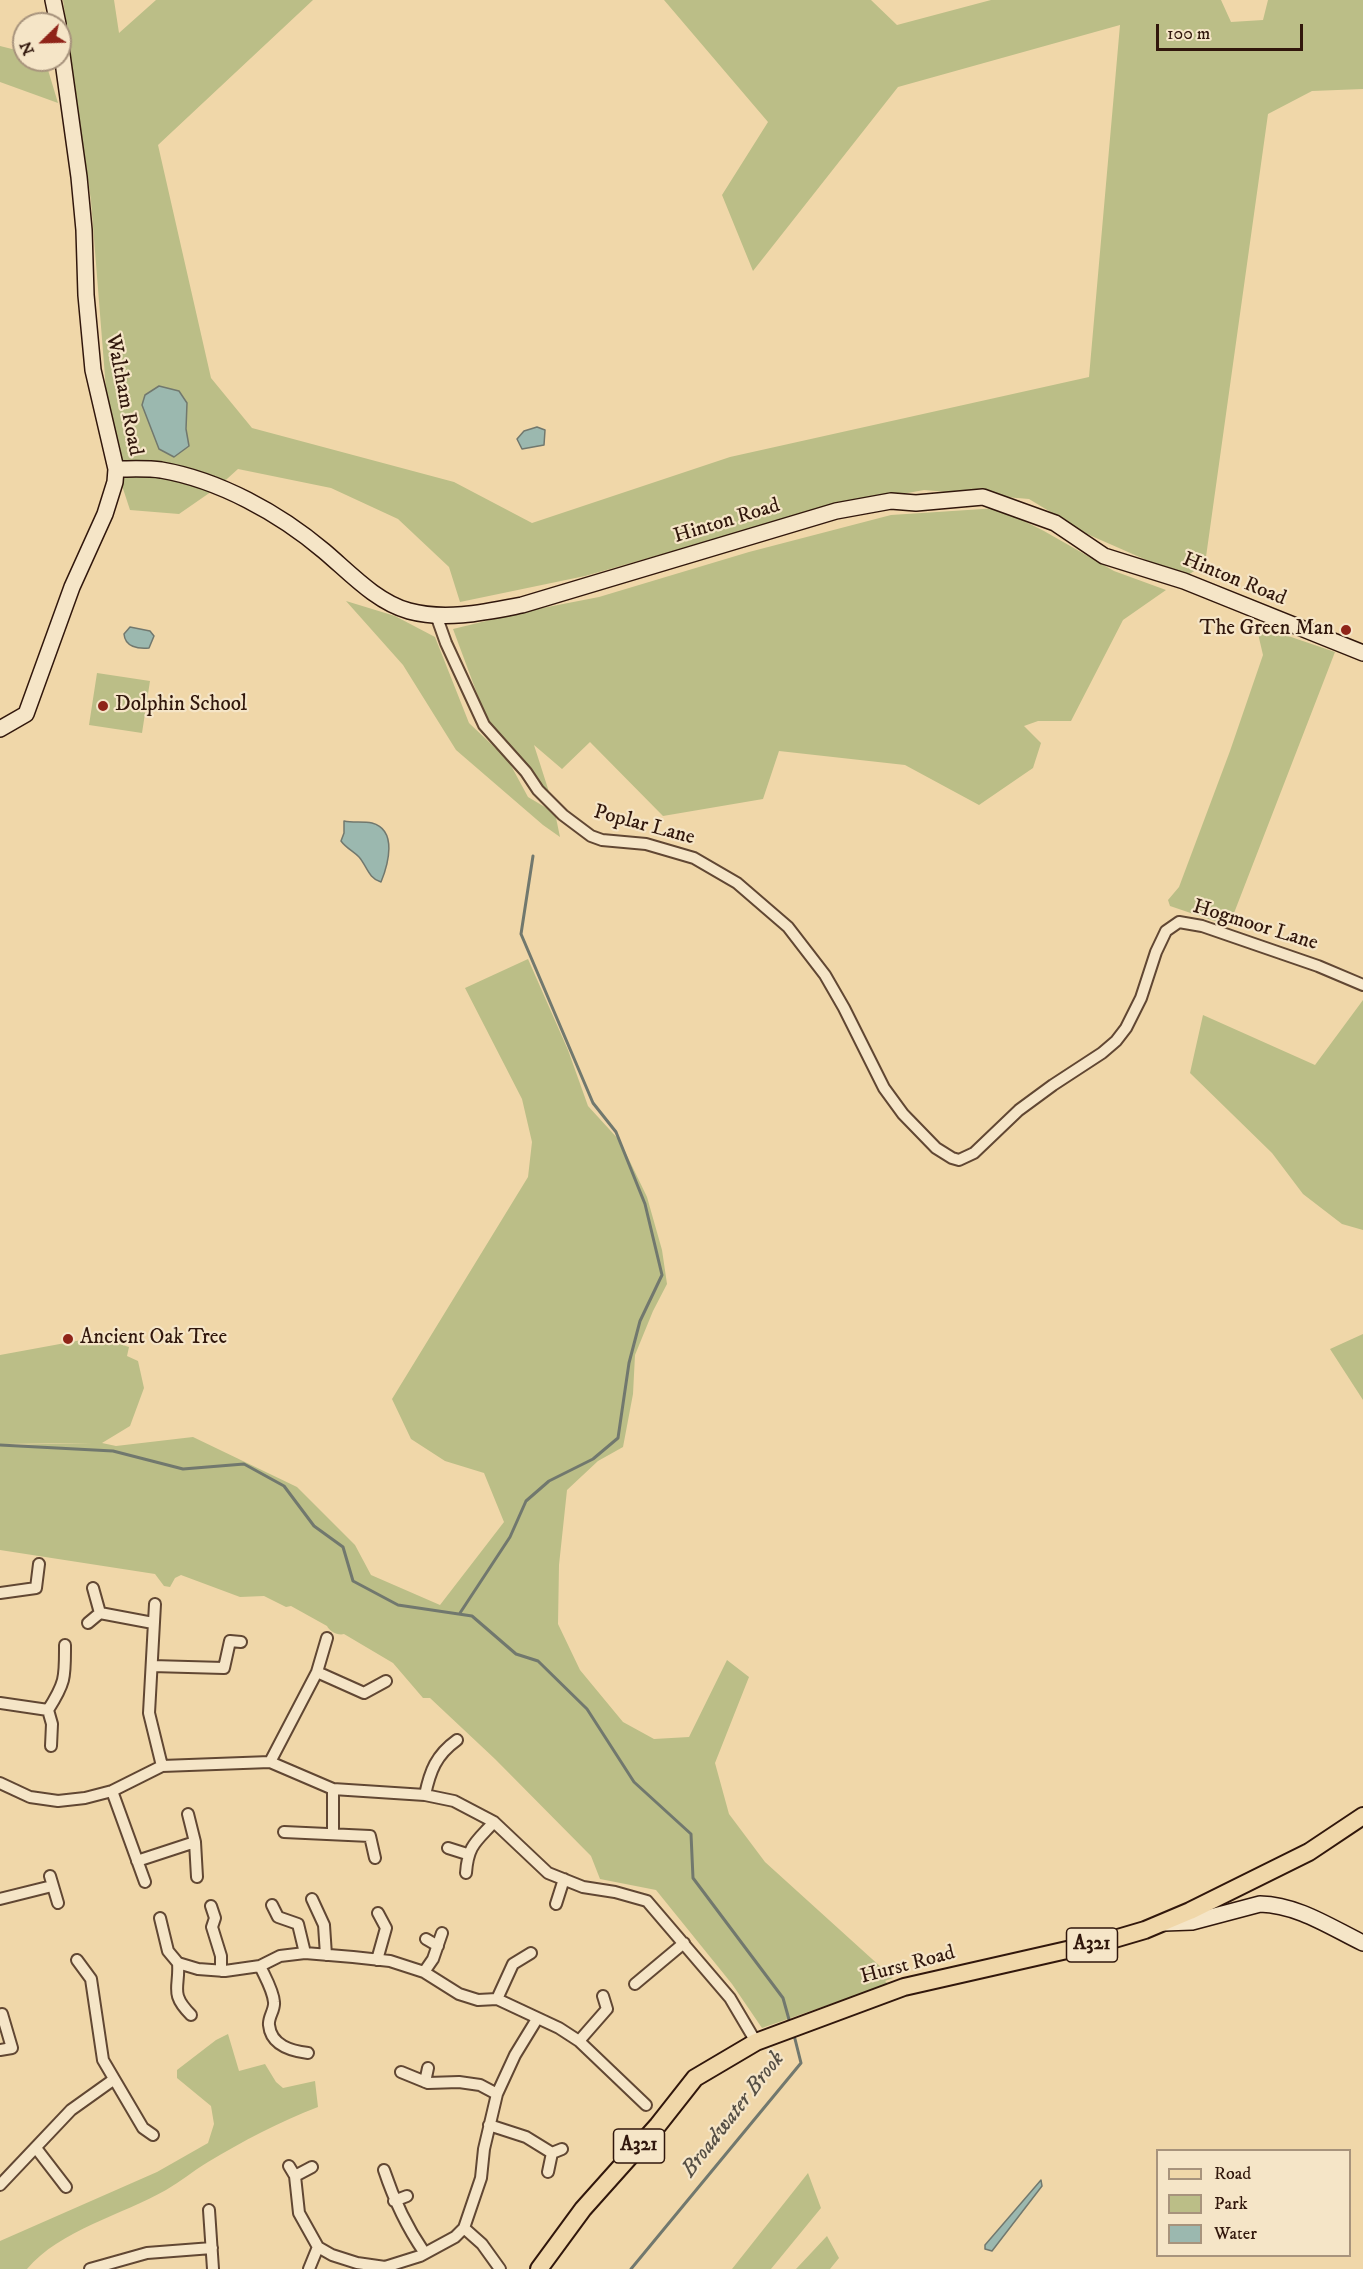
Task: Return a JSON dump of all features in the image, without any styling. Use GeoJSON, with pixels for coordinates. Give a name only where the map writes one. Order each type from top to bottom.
{"type":"FeatureCollection","features":[{"type":"Feature","properties":{"kind":"main road","name":"Hurst Road"},"geometry":{"type":"LineString","coordinates":[[539,2269],[583,2209],[658,2125],[695,2078],[756,2042],[780,2031],[904,1987],[1111,1940],[1161,1923],[1212,1900],[1322,1844],[1363,1816]]}},
{"type":"Feature","properties":{"kind":"street","name":"Waltham Road"},"geometry":{"type":"LineString","coordinates":[[0,729],[26,714],[72,587],[105,514],[115,482],[116,469],[93,370],[79,177],[64,72]]}},
{"type":"Feature","properties":{"kind":"street","name":"Hinton Road"},"geometry":{"type":"LineString","coordinates":[[116,469],[161,470],[218,487],[261,507],[302,533],[344,569],[393,605],[408,611],[436,615],[484,612],[522,605],[836,511],[891,501],[916,503],[983,497],[1055,523],[1104,556],[1184,581],[1363,653]]}},
{"type":"Feature","properties":{"kind":"street","name":"Poplar Lane"},"geometry":{"type":"LineString","coordinates":[[436,615],[446,643],[484,725],[526,772],[538,790],[562,815],[591,836],[602,840],[646,844],[694,858],[737,883],[788,927],[825,975],[884,1088],[903,1114],[936,1148],[959,1160]]}},
{"type":"Feature","properties":{"kind":"street","name":"Hogmoor Lane"},"geometry":{"type":"LineString","coordinates":[[959,1160],[981,1148],[1004,1122],[1035,1097],[1102,1053],[1116,1041],[1126,1028],[1141,998],[1155,952],[1166,931],[1174,924],[1183,921],[1202,926],[1318,966],[1363,985]]}},
{"type":"Feature","properties":{"kind":"street"},"geometry":{"type":"LineString","coordinates":[[0,1593],[36,1588],[39,1564]]}},
{"type":"Feature","properties":{"kind":"street"},"geometry":{"type":"LineString","coordinates":[[93,1588],[100,1613]]}},
{"type":"Feature","properties":{"kind":"street"},"geometry":{"type":"LineString","coordinates":[[155,1604],[149,1713],[162,1766]]}},
{"type":"Feature","properties":{"kind":"street"},"geometry":{"type":"LineString","coordinates":[[88,1623],[100,1613]]}},
{"type":"Feature","properties":{"kind":"street"},"geometry":{"type":"LineString","coordinates":[[100,1613],[153,1623]]}},
{"type":"Feature","properties":{"kind":"street"},"geometry":{"type":"LineString","coordinates":[[270,1762],[317,1672],[327,1638]]}},
{"type":"Feature","properties":{"kind":"street"},"geometry":{"type":"LineString","coordinates":[[224,1668],[236,1641]]}},
{"type":"Feature","properties":{"kind":"street"},"geometry":{"type":"LineString","coordinates":[[51,1746],[52,1724],[48,1710],[62,1687],[65,1645]]}},
{"type":"Feature","properties":{"kind":"street"},"geometry":{"type":"LineString","coordinates":[[152,1666],[224,1668],[236,1671]]}},
{"type":"Feature","properties":{"kind":"street"},"geometry":{"type":"LineString","coordinates":[[317,1672],[364,1693]]}},
{"type":"Feature","properties":{"kind":"street"},"geometry":{"type":"LineString","coordinates":[[364,1693],[386,1681]]}},
{"type":"Feature","properties":{"kind":"street"},"geometry":{"type":"LineString","coordinates":[[364,1693],[364,1705]]}},
{"type":"Feature","properties":{"kind":"street"},"geometry":{"type":"LineString","coordinates":[[0,1703],[48,1710]]}},
{"type":"Feature","properties":{"kind":"street"},"geometry":{"type":"LineString","coordinates":[[425,1795],[429,1774],[444,1749],[457,1740]]}},
{"type":"Feature","properties":{"kind":"street"},"geometry":{"type":"LineString","coordinates":[[1,1785],[30,1797],[58,1801],[86,1798],[112,1791],[162,1766],[270,1762],[333,1789],[425,1795],[454,1801],[494,1822],[548,1873],[583,1887],[615,1892],[647,1901],[730,1998],[756,2042]]}},
{"type":"Feature","properties":{"kind":"street"},"geometry":{"type":"LineString","coordinates":[[333,1789],[333,1833]]}},
{"type":"Feature","properties":{"kind":"street"},"geometry":{"type":"LineString","coordinates":[[112,1791],[145,1882]]}},
{"type":"Feature","properties":{"kind":"street"},"geometry":{"type":"LineString","coordinates":[[188,1814],[195,1842],[197,1877]]}},
{"type":"Feature","properties":{"kind":"street"},"geometry":{"type":"LineString","coordinates":[[466,1873],[467,1854],[472,1845],[494,1822]]}},
{"type":"Feature","properties":{"kind":"street"},"geometry":{"type":"LineString","coordinates":[[284,1832],[370,1836],[375,1858]]}},
{"type":"Feature","properties":{"kind":"street"},"geometry":{"type":"LineString","coordinates":[[137,1861],[195,1842]]}},
{"type":"Feature","properties":{"kind":"street"},"geometry":{"type":"LineString","coordinates":[[448,1848],[467,1854]]}},
{"type":"Feature","properties":{"kind":"street"},"geometry":{"type":"LineString","coordinates":[[556,1904],[564,1879]]}},
{"type":"Feature","properties":{"kind":"street"},"geometry":{"type":"LineString","coordinates":[[0,1899],[51,1881],[58,1903]]}},
{"type":"Feature","properties":{"kind":"street"},"geometry":{"type":"LineString","coordinates":[[1243,1883],[1251,1906]]}},
{"type":"Feature","properties":{"kind":"street"},"geometry":{"type":"LineString","coordinates":[[312,1899],[324,1925],[326,1955]]}},
{"type":"Feature","properties":{"kind":"street"},"geometry":{"type":"LineString","coordinates":[[1161,1923],[1192,1922],[1260,1904],[1286,1906],[1363,1943]]}},
{"type":"Feature","properties":{"kind":"street"},"geometry":{"type":"LineString","coordinates":[[272,1905],[278,1917],[298,1924],[305,1953]]}},
{"type":"Feature","properties":{"kind":"street"},"geometry":{"type":"LineString","coordinates":[[211,1906],[215,1918],[212,1927],[221,1956],[221,1971]]}},
{"type":"Feature","properties":{"kind":"street"},"geometry":{"type":"LineString","coordinates":[[377,1960],[386,1928],[378,1913]]}},
{"type":"Feature","properties":{"kind":"street"},"geometry":{"type":"LineString","coordinates":[[160,1918],[168,1952],[178,1963],[198,1969],[221,1971],[260,1966],[280,1956],[305,1953],[390,1961],[424,1972],[459,1994],[478,2000],[497,1999],[559,2028],[579,2041],[618,2073],[646,2105]]}},
{"type":"Feature","properties":{"kind":"street"},"geometry":{"type":"LineString","coordinates":[[424,1972],[438,1946],[442,1933]]}},
{"type":"Feature","properties":{"kind":"street"},"geometry":{"type":"LineString","coordinates":[[426,1939],[438,1946]]}},
{"type":"Feature","properties":{"kind":"street"},"geometry":{"type":"LineString","coordinates":[[635,1984],[684,1943]]}},
{"type":"Feature","properties":{"kind":"street"},"geometry":{"type":"LineString","coordinates":[[497,1999],[513,1964],[531,1953]]}},
{"type":"Feature","properties":{"kind":"street"},"geometry":{"type":"LineString","coordinates":[[77,1959],[91,1979],[103,2060],[143,2128],[153,2134]]}},
{"type":"Feature","properties":{"kind":"street"},"geometry":{"type":"LineString","coordinates":[[178,1963],[176,1988],[183,2006],[191,2015]]}},
{"type":"Feature","properties":{"kind":"street"},"geometry":{"type":"LineString","coordinates":[[260,1966],[275,2005],[268,2024],[275,2040],[287,2050],[308,2053]]}},
{"type":"Feature","properties":{"kind":"street"},"geometry":{"type":"LineString","coordinates":[[579,2041],[607,2009],[603,1996]]}},
{"type":"Feature","properties":{"kind":"street"},"geometry":{"type":"LineString","coordinates":[[0,2050],[12,2048],[2,2014]]}},
{"type":"Feature","properties":{"kind":"street"},"geometry":{"type":"LineString","coordinates":[[312,2167],[292,2171],[299,2213],[318,2247],[332,2254],[357,2263],[385,2268],[455,2237],[464,2228],[481,2178],[489,2125],[497,2094],[515,2055],[537,2019]]}},
{"type":"Feature","properties":{"kind":"street"},"geometry":{"type":"LineString","coordinates":[[424,2082],[428,2068]]}},
{"type":"Feature","properties":{"kind":"street"},"geometry":{"type":"LineString","coordinates":[[401,2072],[424,2082],[480,2085],[497,2094]]}},
{"type":"Feature","properties":{"kind":"street"},"geometry":{"type":"LineString","coordinates":[[1,2182],[71,2109],[113,2080]]}},
{"type":"Feature","properties":{"kind":"street"},"geometry":{"type":"LineString","coordinates":[[489,2125],[526,2137],[557,2151],[549,2172]]}},
{"type":"Feature","properties":{"kind":"street"},"geometry":{"type":"LineString","coordinates":[[36,2148],[66,2187]]}},
{"type":"Feature","properties":{"kind":"street"},"geometry":{"type":"LineString","coordinates":[[384,2170],[394,2201],[407,2228],[424,2252]]}},
{"type":"Feature","properties":{"kind":"street"},"geometry":{"type":"LineString","coordinates":[[394,2201],[407,2196]]}},
{"type":"Feature","properties":{"kind":"street"},"geometry":{"type":"LineString","coordinates":[[209,2210],[213,2269]]}},
{"type":"Feature","properties":{"kind":"street"},"geometry":{"type":"LineString","coordinates":[[464,2228],[482,2244],[500,2269]]}},
{"type":"Feature","properties":{"kind":"street"},"geometry":{"type":"LineString","coordinates":[[309,2269],[318,2247]]}},
{"type":"Feature","properties":{"kind":"street"},"geometry":{"type":"LineString","coordinates":[[92,2269],[147,2253],[212,2248]]}},
{"type":"Feature","properties":{"kind":"green space"},"geometry":{"type":"Polygon","coordinates":[[[63,0],[114,0],[119,33],[156,0],[313,0],[158,145],[211,378],[252,428],[454,482],[532,523],[730,457],[1089,377],[1120,25],[898,87],[753,271],[722,195],[768,122],[664,0],[871,0],[897,25],[991,0],[1221,0],[1231,22],[1263,20],[1268,0],[1363,0],[1363,89],[1312,91],[1268,114],[1205,564],[1185,577],[1087,534],[1029,499],[924,490],[822,509],[585,576],[460,602],[449,567],[398,519],[331,488],[238,469],[218,487],[179,514],[130,510],[111,452],[91,201],[72,65],[72,12],[65,12],[63,0]]]}},
{"type":"Feature","properties":{"kind":"green space"},"geometry":{"type":"Polygon","coordinates":[[[0,46],[12,49],[12,72],[49,72],[58,103],[0,82],[0,46]]]}},
{"type":"Feature","properties":{"kind":"green space"},"geometry":{"type":"Polygon","coordinates":[[[998,508],[1114,571],[1166,590],[1123,620],[1071,721],[1038,721],[1024,726],[1041,743],[1033,768],[979,805],[905,765],[779,751],[763,799],[663,816],[590,742],[562,769],[534,745],[550,795],[500,737],[485,715],[453,629],[599,597],[749,552],[891,515],[998,508]]]}},
{"type":"Feature","properties":{"kind":"green space"},"geometry":{"type":"Polygon","coordinates":[[[346,601],[395,616],[435,637],[469,723],[508,760],[528,797],[555,813],[560,837],[456,750],[403,665],[346,601]]]}},
{"type":"Feature","properties":{"kind":"green space"},"geometry":{"type":"Polygon","coordinates":[[[1256,625],[1335,652],[1229,926],[1170,906],[1168,900],[1179,887],[1263,655],[1256,625]]]}},
{"type":"Feature","properties":{"kind":"green space"},"geometry":{"type":"Polygon","coordinates":[[[97,673],[150,681],[142,733],[89,725],[97,673]]]}},
{"type":"Feature","properties":{"kind":"green space"},"geometry":{"type":"Polygon","coordinates":[[[528,959],[568,1050],[588,1106],[620,1141],[647,1197],[662,1250],[667,1284],[635,1355],[633,1394],[623,1447],[598,1461],[567,1490],[559,1565],[558,1624],[580,1670],[623,1722],[654,1739],[689,1737],[727,1660],[749,1677],[715,1763],[729,1814],[765,1862],[893,1978],[885,1981],[888,1984],[762,2028],[732,1984],[656,1890],[600,1879],[591,1856],[495,1759],[430,1698],[423,1698],[393,1663],[344,1634],[334,1633],[327,1626],[291,1606],[286,1607],[264,1596],[240,1597],[181,1575],[175,1578],[170,1587],[164,1586],[155,1574],[0,1550],[0,1445],[92,1443],[0,1444],[0,1355],[98,1337],[129,1347],[127,1356],[138,1361],[144,1388],[130,1426],[102,1443],[116,1446],[193,1437],[297,1487],[355,1545],[371,1575],[440,1605],[504,1522],[484,1473],[445,1461],[411,1439],[392,1399],[528,1177],[532,1142],[522,1099],[465,988],[528,959]]]}},
{"type":"Feature","properties":{"kind":"green space"},"geometry":{"type":"Polygon","coordinates":[[[1363,1000],[1363,1230],[1342,1224],[1303,1194],[1272,1153],[1190,1073],[1203,1015],[1315,1065],[1363,1000]]]}},
{"type":"Feature","properties":{"kind":"green space"},"geometry":{"type":"Polygon","coordinates":[[[1363,1334],[1363,1400],[1330,1349],[1363,1334]]]}},
{"type":"Feature","properties":{"kind":"green space"},"geometry":{"type":"Polygon","coordinates":[[[228,2034],[239,2071],[265,2064],[276,2082],[283,2088],[315,2081],[318,2107],[248,2139],[149,2199],[74,2233],[41,2255],[27,2269],[0,2269],[0,2241],[157,2172],[208,2143],[214,2124],[211,2106],[177,2078],[177,2070],[216,2040],[228,2034]]]}},
{"type":"Feature","properties":{"kind":"green space"},"geometry":{"type":"Polygon","coordinates":[[[808,2173],[821,2208],[771,2269],[732,2269],[808,2173]]]}},
{"type":"Feature","properties":{"kind":"green space"},"geometry":{"type":"Polygon","coordinates":[[[827,2236],[839,2258],[830,2269],[796,2269],[827,2236]]]}},
{"type":"Feature","properties":{"kind":"water"},"geometry":{"type":"Polygon","coordinates":[[[159,386],[179,391],[187,403],[186,429],[189,446],[174,457],[159,449],[142,405],[145,395],[159,386]]]}},
{"type":"Feature","properties":{"kind":"water"},"geometry":{"type":"Polygon","coordinates":[[[537,427],[545,430],[544,445],[522,449],[517,439],[524,431],[537,427]]]}},
{"type":"Feature","properties":{"kind":"water"},"geometry":{"type":"Polygon","coordinates":[[[130,627],[150,631],[154,636],[149,648],[137,647],[127,642],[124,634],[130,627]]]}},
{"type":"Feature","properties":{"kind":"water"},"geometry":{"type":"Polygon","coordinates":[[[344,821],[372,823],[385,833],[389,849],[381,882],[373,878],[359,857],[341,841],[344,821]]]}},
{"type":"Feature","properties":{"kind":"water"},"geometry":{"type":"Polygon","coordinates":[[[1041,2180],[1042,2186],[992,2251],[985,2249],[985,2245],[1041,2180]]]}},
{"type":"Feature","properties":{"kind":"waterway"},"geometry":{"type":"LineString","coordinates":[[460,1613],[510,1537],[526,1501],[549,1481],[593,1459],[618,1438],[629,1363],[640,1321],[662,1275],[645,1204],[616,1132],[593,1103],[521,934],[533,856]]}},
{"type":"Feature","properties":{"kind":"waterway","name":"Broadwater Brook"},"geometry":{"type":"LineString","coordinates":[[0,1445],[113,1451],[183,1469],[244,1464],[284,1486],[314,1526],[343,1547],[353,1581],[398,1605],[472,1616],[516,1654],[538,1661],[587,1709],[634,1782],[691,1834],[693,1878],[783,1998],[790,2023]]}},
{"type":"Feature","properties":{"kind":"waterway","name":"Broadwater Brook"},"geometry":{"type":"LineString","coordinates":[[631,2269],[801,2063],[794,2035]]}},
{"type":"Feature","properties":{"kind":"place","name":"The Green Man"},"geometry":{"type":"Point","coordinates":[1346,630]}},
{"type":"Feature","properties":{"kind":"place","name":"Dolphin School"},"geometry":{"type":"Point","coordinates":[103,706]}},
{"type":"Feature","properties":{"kind":"place","name":"Ancient Oak Tree"},"geometry":{"type":"Point","coordinates":[68,1339]}}]}
